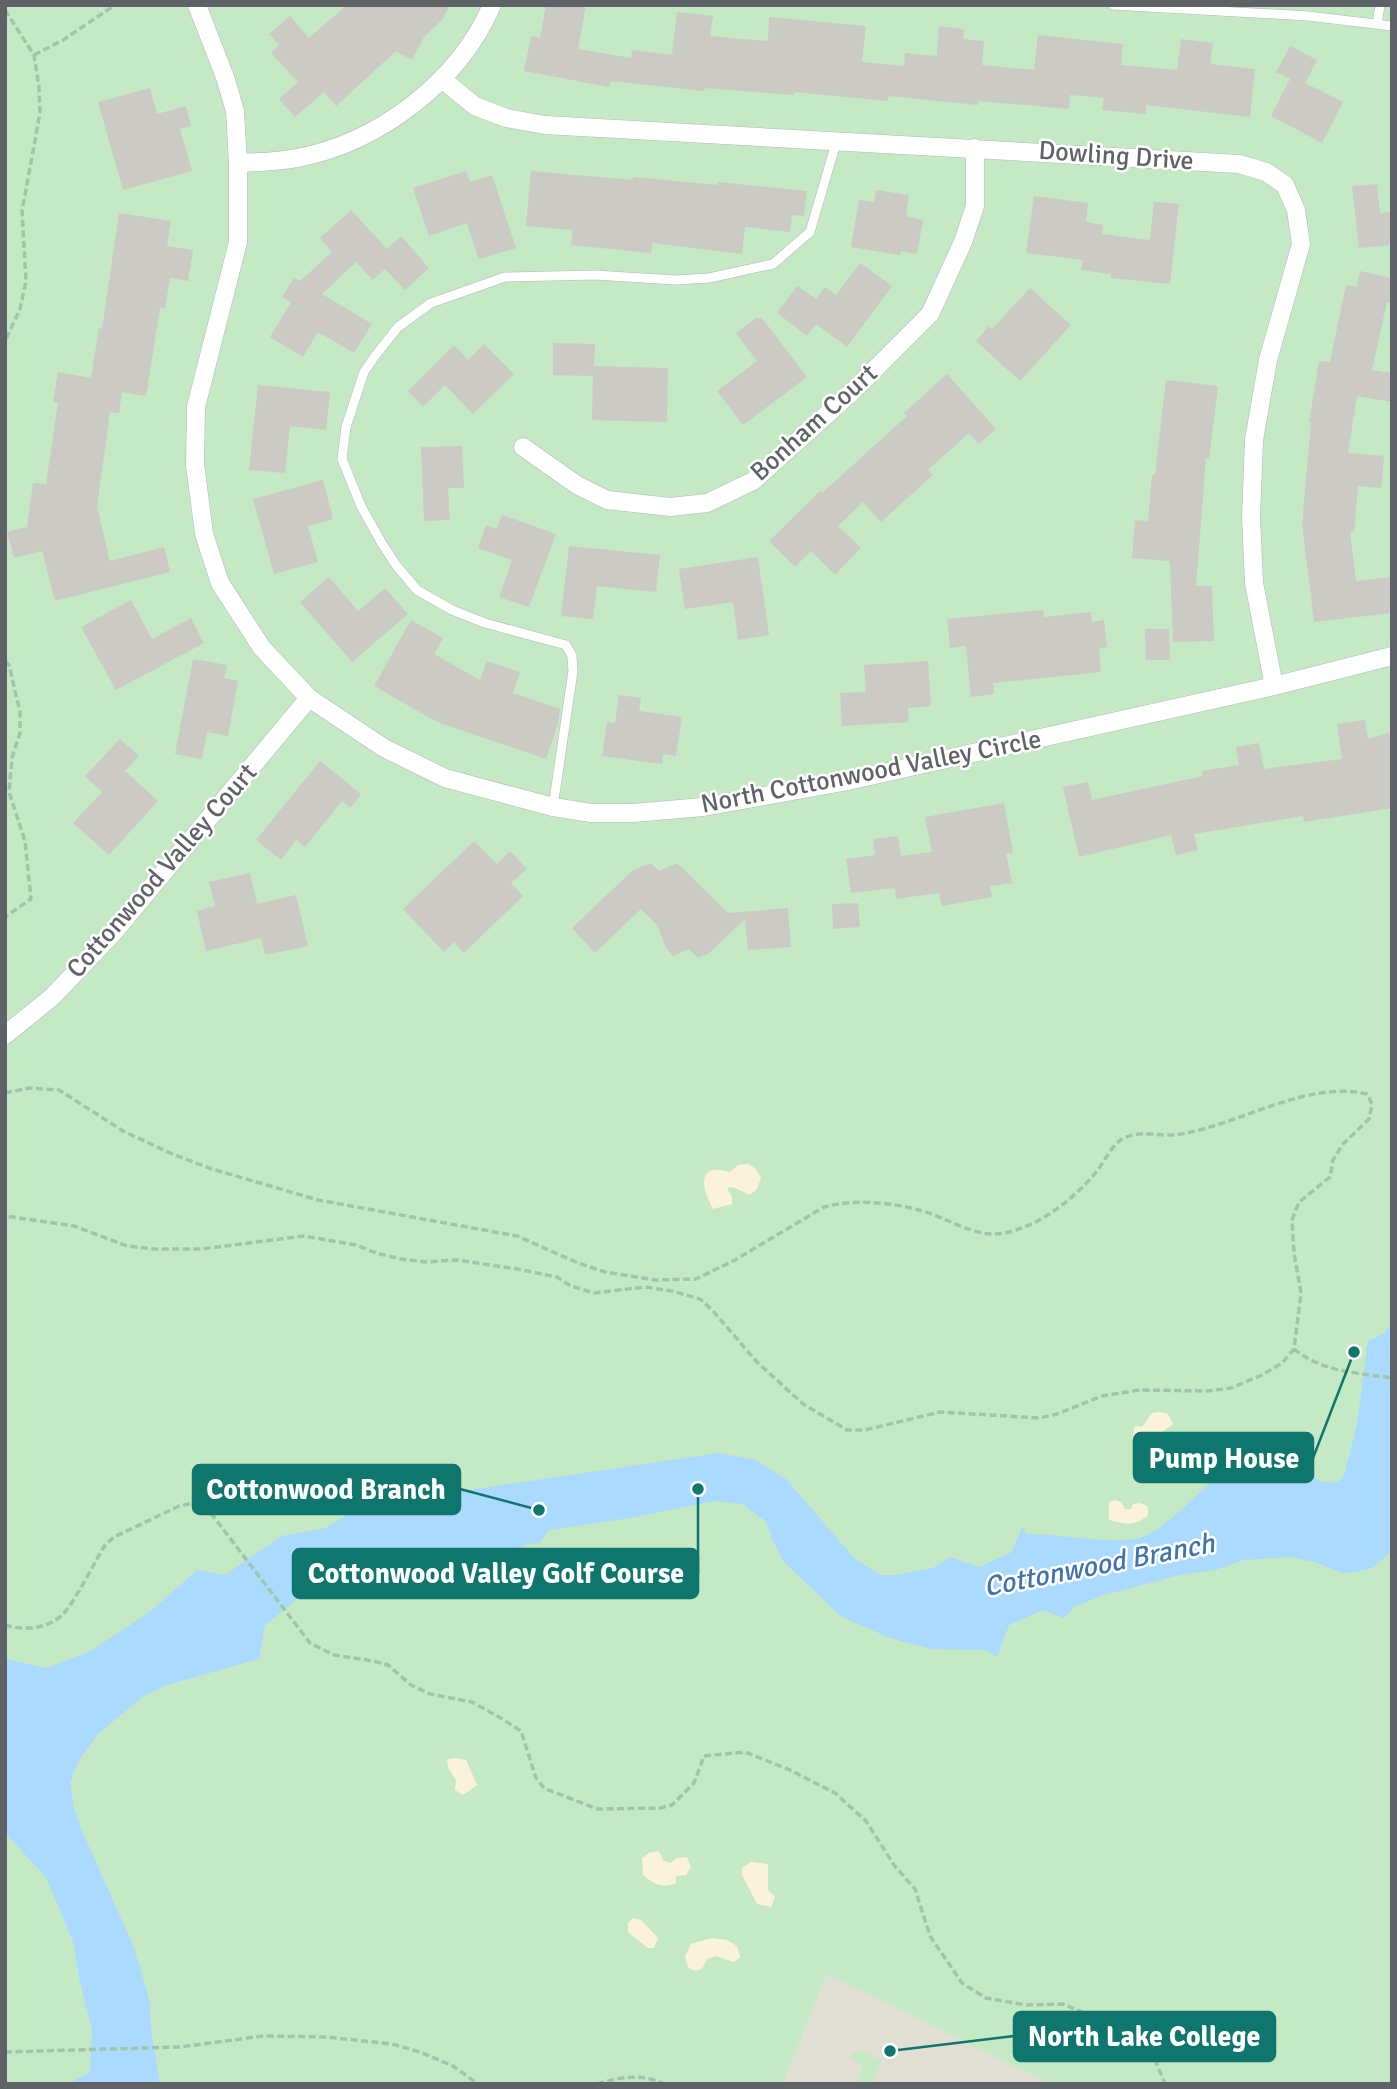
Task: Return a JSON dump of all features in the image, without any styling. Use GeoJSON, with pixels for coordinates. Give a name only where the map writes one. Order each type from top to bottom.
{"type":"FeatureCollection","features":[{"type":"Feature","properties":{"kind":"street","name":"North Cottonwood Valley Circle"},"geometry":{"type":"LineString","coordinates":[[197,5],[235,111],[238,163],[238,242],[196,407],[195,464],[204,534],[220,583],[262,648],[309,698],[384,748],[445,778],[553,807],[591,813],[634,813],[703,807],[843,782],[1273,686],[1392,656]]}},
{"type":"Feature","properties":{"kind":"street"},"geometry":{"type":"LineString","coordinates":[[238,163],[299,158],[349,141],[392,119],[443,80],[466,51],[492,5]]}},
{"type":"Feature","properties":{"kind":"street","name":"Dowling Drive"},"geometry":{"type":"LineString","coordinates":[[443,80],[475,106],[506,118],[545,125],[1239,164],[1266,172],[1285,185],[1296,210],[1301,244],[1266,373],[1254,440],[1251,517],[1254,583],[1273,686]]}},
{"type":"Feature","properties":{"kind":"street","name":"Bonham Court"},"geometry":{"type":"LineString","coordinates":[[523,447],[577,485],[607,500],[670,507],[707,503],[753,481],[854,390],[930,314],[963,242],[975,206],[975,148]]}},
{"type":"Feature","properties":{"kind":"street","name":"Cottonwood Valley Court"},"geometry":{"type":"LineString","coordinates":[[5,1035],[52,998],[114,932],[309,698]]}},
{"type":"Feature","properties":{"kind":"lane"},"geometry":{"type":"LineString","coordinates":[[1113,5],[1308,16],[1392,26]]}},
{"type":"Feature","properties":{"kind":"lane"},"geometry":{"type":"LineString","coordinates":[[1377,24],[1380,5]]}},
{"type":"Feature","properties":{"kind":"lane"},"geometry":{"type":"LineString","coordinates":[[553,807],[573,671],[572,656],[566,645],[485,623],[452,610],[417,590],[396,565],[361,506],[342,458],[346,427],[364,372],[398,327],[431,303],[505,276],[595,275],[675,280],[709,278],[773,264],[810,232],[836,143]]}},
{"type":"Feature","properties":{"kind":"path"},"geometry":{"type":"LineString","coordinates":[[34,55],[63,40],[115,5]]}},
{"type":"Feature","properties":{"kind":"path"},"geometry":{"type":"LineString","coordinates":[[5,10],[34,55],[40,113],[22,211],[26,281],[20,309],[5,341]]}},
{"type":"Feature","properties":{"kind":"path"},"geometry":{"type":"LineString","coordinates":[[5,661],[9,665],[20,712],[20,733],[12,758],[9,792],[25,841],[31,899],[5,917]]}},
{"type":"Feature","properties":{"kind":"path"},"geometry":{"type":"LineString","coordinates":[[5,1093],[29,1088],[59,1090],[123,1131],[212,1169],[318,1200],[517,1236],[605,1272],[656,1280],[696,1279],[735,1260],[824,1207],[837,1203],[858,1202],[918,1209],[953,1221],[966,1229],[1003,1233],[1024,1227],[1054,1210],[1079,1191],[1121,1139],[1138,1134],[1178,1135],[1223,1125],[1318,1093],[1354,1091],[1367,1094],[1372,1104],[1369,1119],[1343,1144],[1333,1160],[1330,1177],[1298,1202],[1292,1220],[1301,1293],[1294,1349],[1283,1363],[1231,1388],[1206,1391],[1139,1390],[1102,1396],[1058,1414],[1039,1418],[940,1412],[865,1430],[847,1430],[803,1404],[757,1362],[700,1299],[672,1291],[645,1287],[594,1293],[544,1274],[457,1260],[425,1262],[401,1259],[356,1245],[303,1236],[202,1249],[154,1250],[127,1245],[74,1226],[5,1216]]}},
{"type":"Feature","properties":{"kind":"path"},"geometry":{"type":"LineString","coordinates":[[1294,1349],[1305,1358],[1339,1371],[1392,1378]]}},
{"type":"Feature","properties":{"kind":"path"},"geometry":{"type":"LineString","coordinates":[[5,1625],[26,1629],[45,1625],[62,1615],[105,1545],[114,1537],[179,1506],[192,1503],[207,1508],[310,1643],[334,1655],[388,1665],[411,1685],[430,1694],[472,1702],[499,1717],[521,1731],[536,1778],[544,1788],[597,1810],[660,1808],[673,1805],[694,1783],[704,1756],[745,1752],[790,1770],[835,1793],[866,1821],[894,1865],[915,1889],[930,1936],[962,1983],[986,1998],[1026,2005],[1063,2004],[1080,2011],[1093,2022],[1142,2044],[1152,2052],[1165,2084]]}},
{"type":"Feature","properties":{"kind":"path"},"geometry":{"type":"LineString","coordinates":[[5,2052],[180,2048],[213,2042],[294,2035],[382,2043],[420,2052],[453,2066],[478,2084]]}},
{"type":"Feature","properties":{"kind":"path"},"geometry":{"type":"LineString","coordinates":[[597,2084],[622,2076],[636,2076],[664,2084]]}},
{"type":"Feature","properties":{"kind":"shaded area"},"geometry":{"type":"Polygon","coordinates":[[[827,1973],[1050,2084],[783,2084],[827,1973]]]}},
{"type":"Feature","properties":{"kind":"green space"},"geometry":{"type":"Polygon","coordinates":[[[5,5],[1392,5],[1392,2084],[1050,2084],[827,1974],[783,2084],[5,2084],[5,5]]]}},
{"type":"Feature","properties":{"kind":"green space"},"geometry":{"type":"Polygon","coordinates":[[[862,2051],[882,2060],[872,2084],[856,2084],[863,2065],[849,2057],[854,2052],[862,2051]]]}},
{"type":"Feature","properties":{"kind":"sand"},"geometry":{"type":"Polygon","coordinates":[[[748,1164],[756,1169],[761,1178],[757,1189],[750,1195],[733,1187],[727,1188],[732,1204],[713,1209],[704,1186],[706,1174],[719,1170],[730,1172],[738,1165],[748,1164]]]}},
{"type":"Feature","properties":{"kind":"sand"},"geometry":{"type":"Polygon","coordinates":[[[1152,1413],[1168,1414],[1173,1424],[1153,1439],[1139,1443],[1132,1439],[1135,1426],[1142,1427],[1152,1413]]]}},
{"type":"Feature","properties":{"kind":"sand"},"geometry":{"type":"Polygon","coordinates":[[[1109,1502],[1121,1502],[1125,1509],[1131,1509],[1133,1504],[1140,1503],[1148,1507],[1148,1515],[1130,1524],[1109,1520],[1109,1502]]]}},
{"type":"Feature","properties":{"kind":"sand"},"geometry":{"type":"Polygon","coordinates":[[[447,1759],[466,1760],[477,1785],[463,1795],[455,1790],[456,1780],[448,1768],[447,1759]]]}},
{"type":"Feature","properties":{"kind":"sand"},"geometry":{"type":"Polygon","coordinates":[[[659,1851],[663,1860],[670,1863],[677,1858],[687,1857],[691,1867],[686,1875],[676,1876],[676,1883],[658,1885],[643,1875],[642,1858],[659,1851]]]}},
{"type":"Feature","properties":{"kind":"sand"},"geometry":{"type":"Polygon","coordinates":[[[751,1862],[768,1864],[768,1890],[775,1897],[771,1907],[757,1904],[742,1875],[742,1868],[751,1862]]]}},
{"type":"Feature","properties":{"kind":"sand"},"geometry":{"type":"Polygon","coordinates":[[[633,1918],[641,1920],[658,1938],[654,1948],[648,1948],[628,1932],[628,1923],[633,1918]]]}},
{"type":"Feature","properties":{"kind":"sand"},"geometry":{"type":"Polygon","coordinates":[[[712,1938],[727,1940],[737,1946],[740,1957],[734,1962],[716,1956],[707,1959],[702,1969],[694,1971],[688,1967],[685,1957],[691,1944],[712,1938]]]}},
{"type":"Feature","properties":{"kind":"water"},"geometry":{"type":"Polygon","coordinates":[[[1392,1323],[1392,1551],[1372,1568],[1343,1573],[1315,1562],[1291,1557],[1244,1560],[1215,1570],[1180,1575],[1101,1596],[1074,1607],[1064,1618],[1043,1610],[1009,1625],[997,1657],[986,1650],[931,1649],[890,1638],[842,1617],[784,1562],[766,1522],[743,1504],[714,1501],[630,1518],[549,1530],[540,1543],[527,1544],[507,1556],[425,1556],[364,1567],[325,1591],[300,1597],[265,1625],[259,1659],[167,1685],[142,1697],[97,1735],[78,1762],[70,1783],[74,1808],[141,1970],[150,2004],[151,2030],[160,2084],[68,2084],[90,2072],[92,2030],[73,1942],[46,1877],[5,1833],[5,1659],[46,1668],[89,1652],[150,1612],[197,1570],[225,1575],[282,1536],[326,1528],[352,1512],[375,1504],[719,1453],[755,1460],[786,1479],[854,1558],[880,1575],[933,1568],[950,1557],[979,1567],[1012,1552],[1022,1527],[1026,1534],[1086,1539],[1119,1540],[1143,1537],[1173,1517],[1239,1459],[1267,1446],[1278,1447],[1287,1452],[1319,1480],[1328,1483],[1339,1481],[1344,1475],[1357,1424],[1368,1341],[1383,1334],[1392,1323]]]}},
{"type":"Feature","properties":{"kind":"building"},"geometry":{"type":"Polygon","coordinates":[[[347,5],[450,5],[442,20],[424,37],[412,60],[396,51],[336,106],[324,92],[295,117],[279,99],[298,82],[271,53],[279,45],[269,34],[290,16],[309,38],[347,5]]]}},
{"type":"Feature","properties":{"kind":"building"},"geometry":{"type":"Polygon","coordinates":[[[546,5],[586,5],[578,49],[631,58],[632,50],[672,55],[677,12],[713,16],[710,36],[768,41],[769,17],[866,26],[862,62],[904,66],[905,53],[937,56],[939,26],[964,29],[963,39],[984,41],[982,65],[1034,70],[1038,35],[1123,44],[1121,65],[1177,70],[1181,39],[1213,43],[1210,64],[1255,69],[1250,117],[1146,105],[1146,114],[1102,110],[1104,98],[1070,95],[1069,109],[978,101],[978,105],[888,96],[888,101],[794,92],[794,95],[705,88],[704,91],[611,81],[609,87],[524,71],[531,36],[540,38],[546,5]]]}},
{"type":"Feature","properties":{"kind":"building"},"geometry":{"type":"Polygon","coordinates":[[[1290,46],[1317,60],[1305,83],[1343,102],[1322,143],[1271,116],[1290,79],[1276,72],[1290,46]]]}},
{"type":"Feature","properties":{"kind":"building"},"geometry":{"type":"Polygon","coordinates":[[[150,88],[157,114],[186,106],[191,126],[180,129],[192,171],[123,190],[98,102],[150,88]]]}},
{"type":"Feature","properties":{"kind":"building"},"geometry":{"type":"Polygon","coordinates":[[[466,171],[470,182],[492,175],[516,248],[479,259],[467,223],[429,236],[413,188],[466,171]]]}},
{"type":"Feature","properties":{"kind":"building"},"geometry":{"type":"Polygon","coordinates":[[[531,171],[718,185],[718,182],[807,191],[804,216],[792,215],[790,232],[745,227],[742,254],[652,243],[651,253],[571,245],[573,230],[526,226],[531,171]]]}},
{"type":"Feature","properties":{"kind":"building"},"geometry":{"type":"Polygon","coordinates":[[[1377,184],[1380,213],[1392,212],[1392,245],[1359,248],[1352,186],[1377,184]]]}},
{"type":"Feature","properties":{"kind":"building"},"geometry":{"type":"Polygon","coordinates":[[[876,190],[909,195],[906,216],[923,220],[917,254],[901,251],[900,255],[851,247],[859,200],[874,202],[876,190]]]}},
{"type":"Feature","properties":{"kind":"building"},"geometry":{"type":"Polygon","coordinates":[[[1034,196],[1088,203],[1086,222],[1103,225],[1102,234],[1150,240],[1154,202],[1179,204],[1170,284],[1111,278],[1111,274],[1081,270],[1083,260],[1026,253],[1034,196]]]}},
{"type":"Feature","properties":{"kind":"building"},"geometry":{"type":"Polygon","coordinates":[[[351,210],[387,249],[401,236],[429,268],[405,290],[385,269],[373,280],[356,262],[322,294],[372,324],[354,353],[318,332],[303,357],[270,337],[291,302],[282,297],[294,278],[300,281],[332,252],[320,238],[351,210]]]}},
{"type":"Feature","properties":{"kind":"building"},"geometry":{"type":"Polygon","coordinates":[[[119,213],[171,221],[167,246],[193,250],[188,281],[170,278],[165,309],[160,308],[146,396],[122,392],[119,413],[110,412],[97,507],[110,561],[164,547],[170,572],[55,601],[42,551],[14,558],[7,532],[27,527],[33,483],[46,484],[58,403],[53,402],[58,372],[91,378],[99,328],[102,329],[119,213]]]}},
{"type":"Feature","properties":{"kind":"building"},"geometry":{"type":"Polygon","coordinates":[[[860,263],[892,286],[847,347],[816,324],[807,336],[777,313],[797,286],[816,299],[825,287],[836,295],[860,263]]]}},
{"type":"Feature","properties":{"kind":"building"},"geometry":{"type":"Polygon","coordinates":[[[1360,271],[1392,278],[1392,303],[1387,302],[1372,370],[1392,373],[1392,402],[1357,396],[1348,453],[1384,456],[1381,488],[1358,486],[1354,532],[1350,532],[1356,581],[1392,577],[1392,613],[1314,622],[1302,525],[1309,422],[1319,361],[1330,362],[1346,285],[1357,287],[1360,271]]]}},
{"type":"Feature","properties":{"kind":"building"},"geometry":{"type":"Polygon","coordinates":[[[1030,288],[1071,325],[1020,381],[976,341],[989,326],[992,329],[1030,288]]]}},
{"type":"Feature","properties":{"kind":"building"},"geometry":{"type":"Polygon","coordinates":[[[756,318],[762,318],[807,377],[743,425],[717,391],[757,361],[736,333],[756,318]]]}},
{"type":"Feature","properties":{"kind":"building"},"geometry":{"type":"Polygon","coordinates":[[[553,343],[595,344],[594,366],[668,368],[667,422],[592,420],[593,376],[553,375],[553,343]]]}},
{"type":"Feature","properties":{"kind":"building"},"geometry":{"type":"Polygon","coordinates":[[[484,344],[514,374],[473,414],[445,385],[423,407],[408,391],[454,345],[468,360],[484,344]]]}},
{"type":"Feature","properties":{"kind":"building"},"geometry":{"type":"Polygon","coordinates":[[[947,374],[996,429],[979,444],[969,433],[928,470],[933,475],[881,522],[863,502],[838,526],[861,548],[835,575],[811,551],[795,567],[769,541],[820,491],[822,493],[907,416],[904,413],[947,374]]]}},
{"type":"Feature","properties":{"kind":"building"},"geometry":{"type":"Polygon","coordinates":[[[1166,380],[1218,386],[1209,459],[1206,458],[1196,586],[1212,586],[1214,641],[1173,642],[1170,561],[1132,558],[1135,520],[1148,521],[1166,380]]]}},
{"type":"Feature","properties":{"kind":"building"},"geometry":{"type":"Polygon","coordinates":[[[258,385],[330,392],[326,430],[290,426],[285,473],[249,470],[258,385]]]}},
{"type":"Feature","properties":{"kind":"building"},"geometry":{"type":"Polygon","coordinates":[[[462,446],[464,488],[448,488],[450,520],[424,521],[421,447],[462,446]]]}},
{"type":"Feature","properties":{"kind":"building"},"geometry":{"type":"Polygon","coordinates":[[[323,480],[333,519],[308,526],[318,562],[274,574],[253,499],[323,480]]]}},
{"type":"Feature","properties":{"kind":"building"},"geometry":{"type":"Polygon","coordinates":[[[502,515],[556,534],[529,607],[499,597],[512,560],[478,548],[486,525],[496,529],[502,515]]]}},
{"type":"Feature","properties":{"kind":"building"},"geometry":{"type":"Polygon","coordinates":[[[569,546],[660,555],[656,592],[597,586],[593,619],[561,616],[569,546]]]}},
{"type":"Feature","properties":{"kind":"building"},"geometry":{"type":"Polygon","coordinates":[[[758,557],[769,635],[738,640],[733,602],[685,609],[679,569],[758,557]]]}},
{"type":"Feature","properties":{"kind":"building"},"geometry":{"type":"Polygon","coordinates":[[[329,577],[358,611],[385,588],[408,614],[352,662],[300,602],[329,577]]]}},
{"type":"Feature","properties":{"kind":"building"},"geometry":{"type":"Polygon","coordinates":[[[131,600],[152,639],[191,618],[204,643],[116,690],[81,627],[131,600]]]}},
{"type":"Feature","properties":{"kind":"building"},"geometry":{"type":"Polygon","coordinates":[[[1043,610],[1044,617],[1091,612],[1092,622],[1104,620],[1107,647],[1099,648],[1101,672],[993,683],[994,694],[971,697],[966,646],[950,648],[947,619],[1043,610]]]}},
{"type":"Feature","properties":{"kind":"building"},"geometry":{"type":"Polygon","coordinates":[[[411,620],[443,638],[434,654],[480,680],[487,661],[520,672],[513,693],[560,709],[558,724],[546,759],[437,722],[374,686],[411,620]]]}},
{"type":"Feature","properties":{"kind":"building"},"geometry":{"type":"Polygon","coordinates":[[[1145,629],[1169,629],[1170,660],[1146,660],[1145,629]]]}},
{"type":"Feature","properties":{"kind":"building"},"geometry":{"type":"Polygon","coordinates":[[[193,659],[227,665],[224,678],[238,681],[228,736],[207,732],[202,759],[175,754],[193,659]]]}},
{"type":"Feature","properties":{"kind":"building"},"geometry":{"type":"Polygon","coordinates":[[[928,661],[931,706],[908,708],[909,722],[842,726],[840,693],[866,692],[864,665],[928,661]]]}},
{"type":"Feature","properties":{"kind":"building"},"geometry":{"type":"Polygon","coordinates":[[[619,695],[641,698],[639,711],[682,717],[676,756],[663,754],[662,764],[602,756],[607,722],[615,723],[619,695]]]}},
{"type":"Feature","properties":{"kind":"building"},"geometry":{"type":"Polygon","coordinates":[[[1365,720],[1368,739],[1392,732],[1392,808],[1304,822],[1303,816],[1194,834],[1198,850],[1176,855],[1171,835],[1079,857],[1063,787],[1088,782],[1092,800],[1203,776],[1202,771],[1239,765],[1236,747],[1259,743],[1264,769],[1342,759],[1337,724],[1365,720]]]}},
{"type":"Feature","properties":{"kind":"building"},"geometry":{"type":"Polygon","coordinates":[[[120,739],[139,756],[125,771],[158,801],[109,855],[73,823],[102,792],[85,776],[120,739]]]}},
{"type":"Feature","properties":{"kind":"building"},"geometry":{"type":"Polygon","coordinates":[[[320,761],[361,794],[350,808],[342,801],[305,847],[296,840],[281,860],[256,840],[320,761]]]}},
{"type":"Feature","properties":{"kind":"building"},"geometry":{"type":"Polygon","coordinates":[[[1004,803],[1013,853],[1006,854],[1012,883],[990,886],[992,897],[942,906],[939,893],[896,899],[895,888],[851,893],[846,859],[875,855],[873,839],[898,836],[901,856],[932,852],[925,817],[1004,803]]]}},
{"type":"Feature","properties":{"kind":"building"},"geometry":{"type":"Polygon","coordinates":[[[474,841],[497,864],[510,851],[527,869],[511,883],[523,896],[464,953],[454,942],[444,952],[403,909],[474,841]]]}},
{"type":"Feature","properties":{"kind":"building"},"geometry":{"type":"Polygon","coordinates":[[[651,863],[659,871],[677,863],[728,913],[788,908],[791,947],[748,950],[745,919],[708,954],[698,958],[689,949],[673,956],[666,948],[657,925],[641,909],[595,953],[572,928],[633,870],[651,863]]]}},
{"type":"Feature","properties":{"kind":"building"},"geometry":{"type":"Polygon","coordinates":[[[250,873],[257,904],[296,895],[308,946],[265,955],[261,938],[206,951],[197,911],[215,906],[209,882],[250,873]]]}},
{"type":"Feature","properties":{"kind":"building"},"geometry":{"type":"Polygon","coordinates":[[[858,903],[860,927],[833,929],[832,904],[858,903]]]}},
{"type":"Feature","properties":{"kind":"place","name":"Pump House"},"geometry":{"type":"Point","coordinates":[1354,1352]}},
{"type":"Feature","properties":{"kind":"place","name":"Cottonwood Valley Golf Course"},"geometry":{"type":"Point","coordinates":[698,1489]}},
{"type":"Feature","properties":{"kind":"place","name":"Cottonwood Branch"},"geometry":{"type":"Point","coordinates":[539,1510]}},
{"type":"Feature","properties":{"kind":"place","name":"North Lake College"},"geometry":{"type":"Point","coordinates":[890,2051]}}]}
